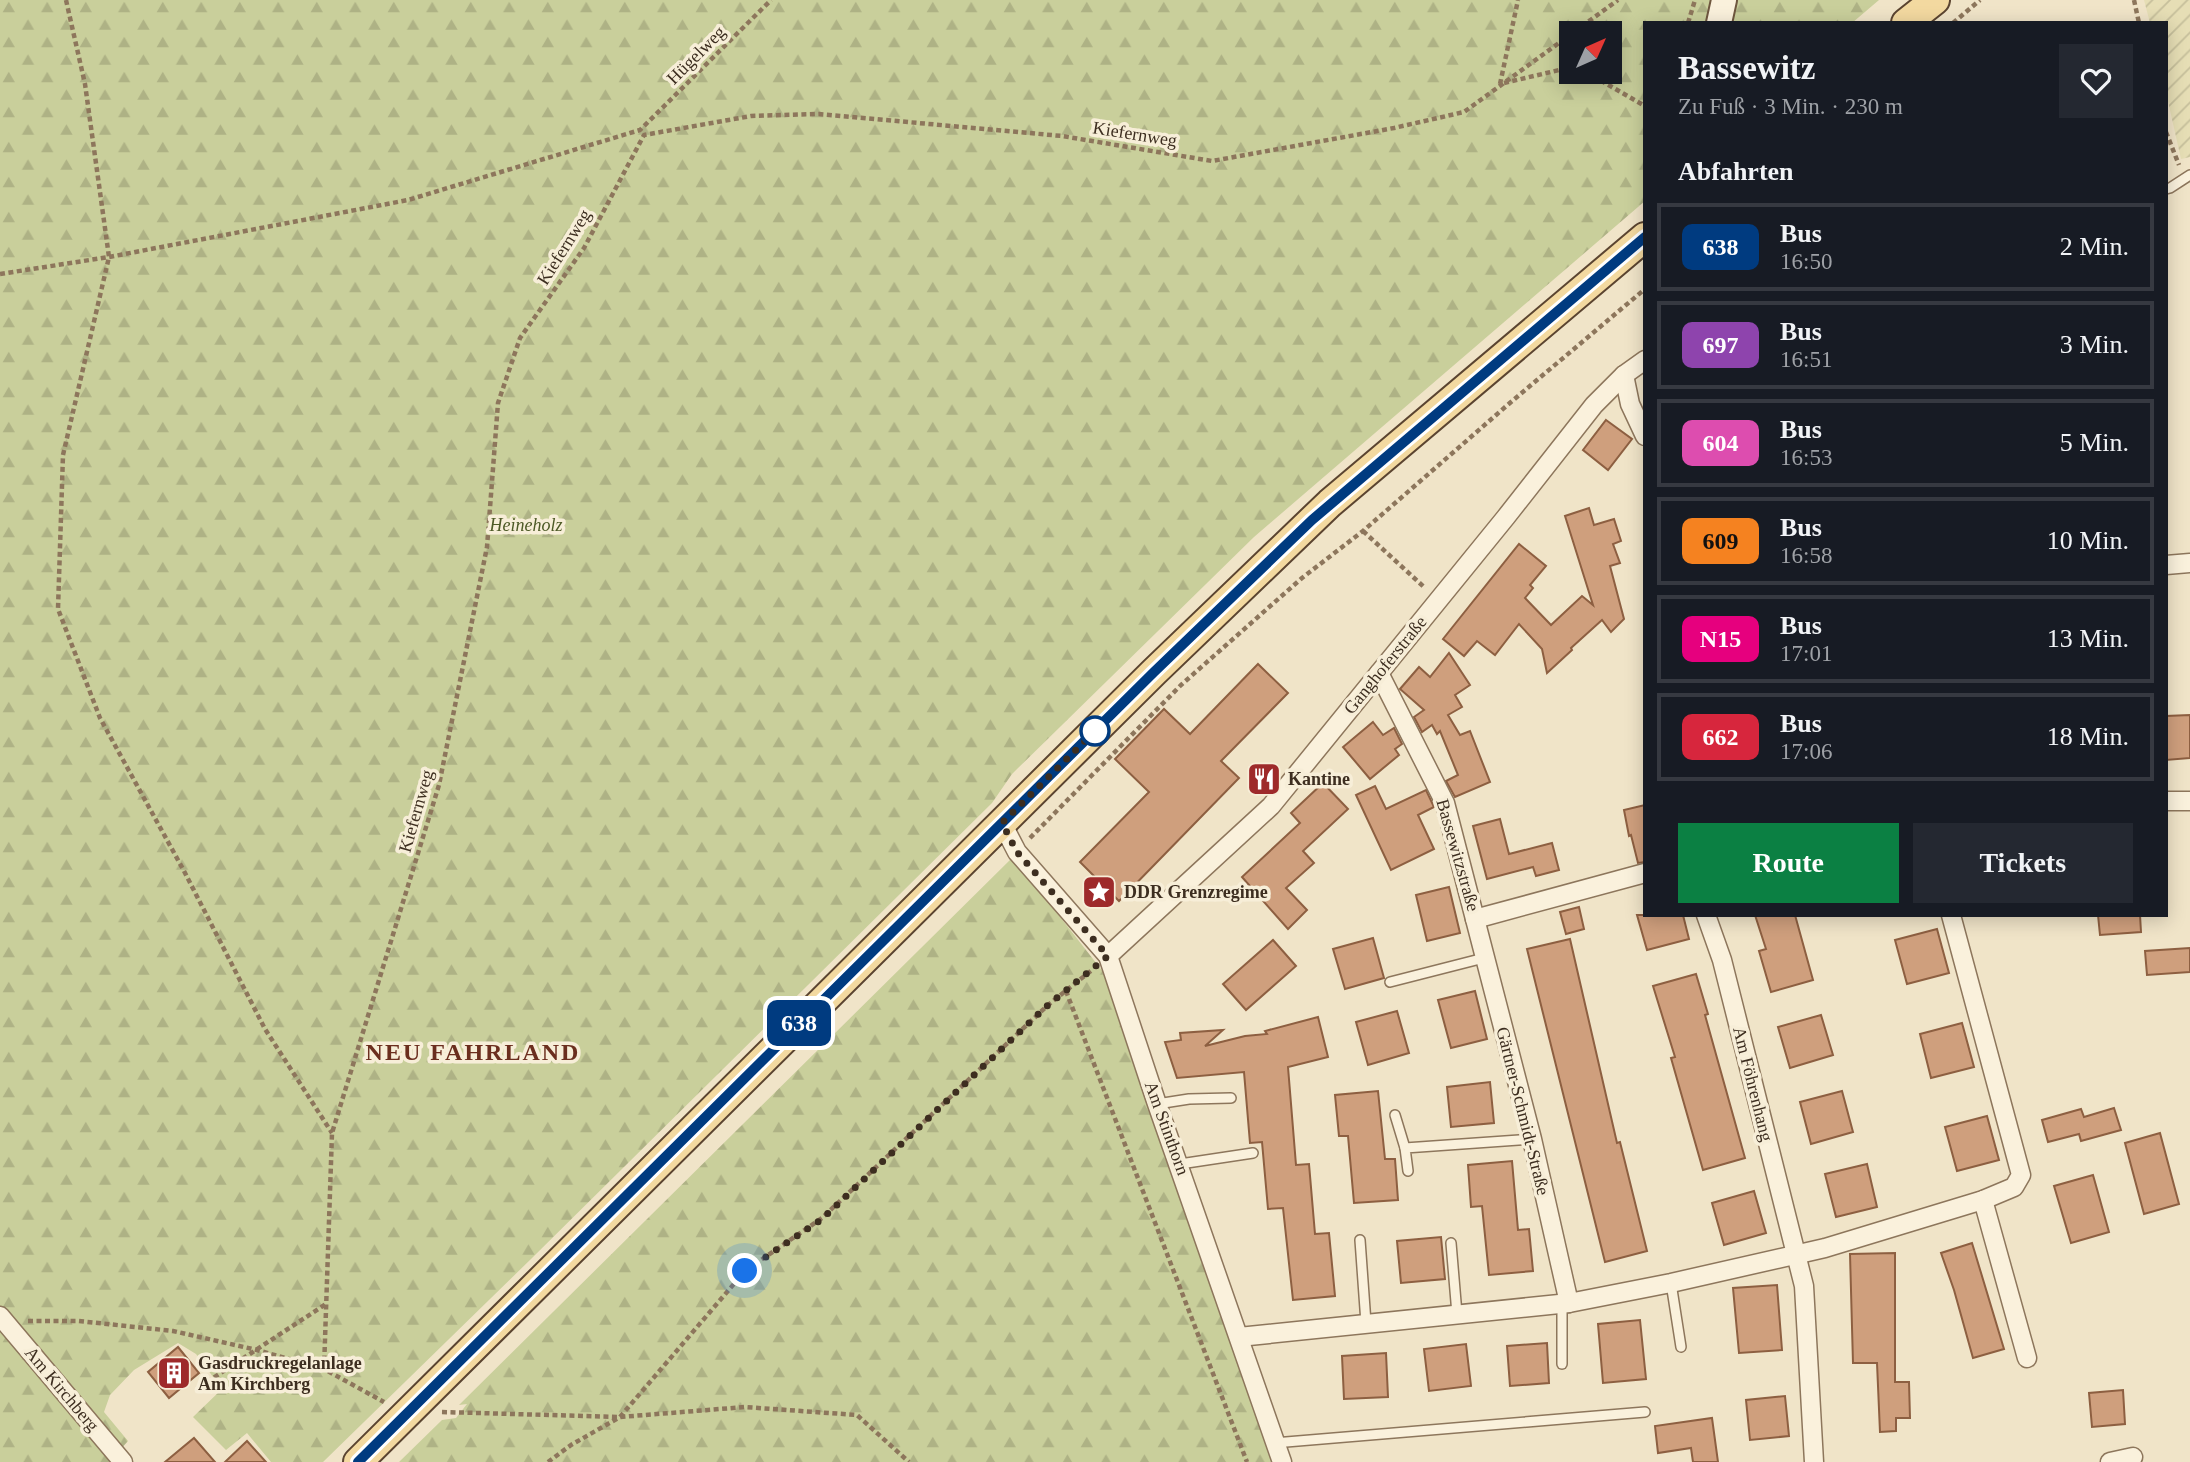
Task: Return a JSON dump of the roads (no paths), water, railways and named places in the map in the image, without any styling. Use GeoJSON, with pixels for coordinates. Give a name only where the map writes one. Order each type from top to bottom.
{"type":"FeatureCollection","features":[{"type":"Feature","properties":{"kind":"main road"},"geometry":{"type":"LineString","coordinates":[[1908,21],[1934,0]]}},
{"type":"Feature","properties":{"kind":"main road"},"geometry":{"type":"LineString","coordinates":[[358,1462],[1154,672],[1330,503],[1643,239]]}},
{"type":"Feature","properties":{"kind":"street"},"geometry":{"type":"LineString","coordinates":[[1719,21],[1724,0]]}},
{"type":"Feature","properties":{"kind":"street","name":"Ganghoferstraße"},"geometry":{"type":"LineString","coordinates":[[1108,956],[1271,806],[1594,405],[1624,375],[1643,361]]}},
{"type":"Feature","properties":{"kind":"street"},"geometry":{"type":"LineString","coordinates":[[1624,375],[1630,404],[1643,432]]}},
{"type":"Feature","properties":{"kind":"street"},"geometry":{"type":"LineString","coordinates":[[2168,565],[2190,563]]}},
{"type":"Feature","properties":{"kind":"street","name":"Bassewitzstraße"},"geometry":{"type":"LineString","coordinates":[[1379,673],[1445,803],[1475,919],[1643,874]]}},
{"type":"Feature","properties":{"kind":"street"},"geometry":{"type":"LineString","coordinates":[[2168,801],[2190,801]]}},
{"type":"Feature","properties":{"kind":"street","name":"Am Stinthorn"},"geometry":{"type":"LineString","coordinates":[[1002,823],[1017,852],[1108,956],[1282,1462]]}},
{"type":"Feature","properties":{"kind":"street","name":"Am Föhrenhang"},"geometry":{"type":"LineString","coordinates":[[1707,917],[1722,960],[1804,1286],[1814,1462]]}},
{"type":"Feature","properties":{"kind":"street"},"geometry":{"type":"LineString","coordinates":[[1239,1337],[1565,1303],[1671,1283],[1825,1248],[1983,1200],[2014,1187],[2021,1175],[1952,917]]}},
{"type":"Feature","properties":{"kind":"street","name":"Gärtner-Schmidt-Straße"},"geometry":{"type":"LineString","coordinates":[[1475,919],[1532,1139],[1565,1303]]}},
{"type":"Feature","properties":{"kind":"street"},"geometry":{"type":"LineString","coordinates":[[1983,1200],[2027,1358]]}},
{"type":"Feature","properties":{"kind":"street","name":"Am Kirchberg"},"geometry":{"type":"LineString","coordinates":[[0,1315],[123,1462]]}},
{"type":"Feature","properties":{"kind":"street"},"geometry":{"type":"LineString","coordinates":[[2110,1462],[2133,1457]]}},
{"type":"Feature","properties":{"kind":"lane"},"geometry":{"type":"LineString","coordinates":[[2168,187],[2187,177]]}},
{"type":"Feature","properties":{"kind":"lane"},"geometry":{"type":"LineString","coordinates":[[1391,982],[1484,958]]}},
{"type":"Feature","properties":{"kind":"lane"},"geometry":{"type":"LineString","coordinates":[[1157,1104],[1189,1099],[1231,1098]]}},
{"type":"Feature","properties":{"kind":"lane"},"geometry":{"type":"LineString","coordinates":[[1395,1115],[1408,1171]]}},
{"type":"Feature","properties":{"kind":"lane"},"geometry":{"type":"LineString","coordinates":[[1405,1149],[1532,1139]]}},
{"type":"Feature","properties":{"kind":"lane"},"geometry":{"type":"LineString","coordinates":[[1180,1164],[1253,1153]]}},
{"type":"Feature","properties":{"kind":"lane"},"geometry":{"type":"LineString","coordinates":[[1360,1240],[1366,1323]]}},
{"type":"Feature","properties":{"kind":"lane"},"geometry":{"type":"LineString","coordinates":[[1451,1243],[1457,1314]]}},
{"type":"Feature","properties":{"kind":"lane"},"geometry":{"type":"LineString","coordinates":[[1671,1283],[1681,1346]]}},
{"type":"Feature","properties":{"kind":"lane"},"geometry":{"type":"LineString","coordinates":[[1562,1364],[1565,1303]]}},
{"type":"Feature","properties":{"kind":"lane"},"geometry":{"type":"LineString","coordinates":[[1274,1443],[1645,1412]]}},
{"type":"Feature","properties":{"kind":"place","name":"Kantine"},"geometry":{"type":"Point","coordinates":[1264,779]}},
{"type":"Feature","properties":{"kind":"place","name":"DDR Grenzregime"},"geometry":{"type":"Point","coordinates":[1099,892]}},
{"type":"Feature","properties":{"kind":"place","name":"Gasdruckregelanlage Am Kirchberg"},"geometry":{"type":"Point","coordinates":[174,1373]}},
{"type":"Feature","properties":{"kind":"district","name":"NEU FAHRLAND"},"geometry":{"type":"Point","coordinates":[473,1052]}},
{"type":"Feature","properties":{"kind":"park label","name":"Heineholz"},"geometry":{"type":"Point","coordinates":[526,525]}}]}
